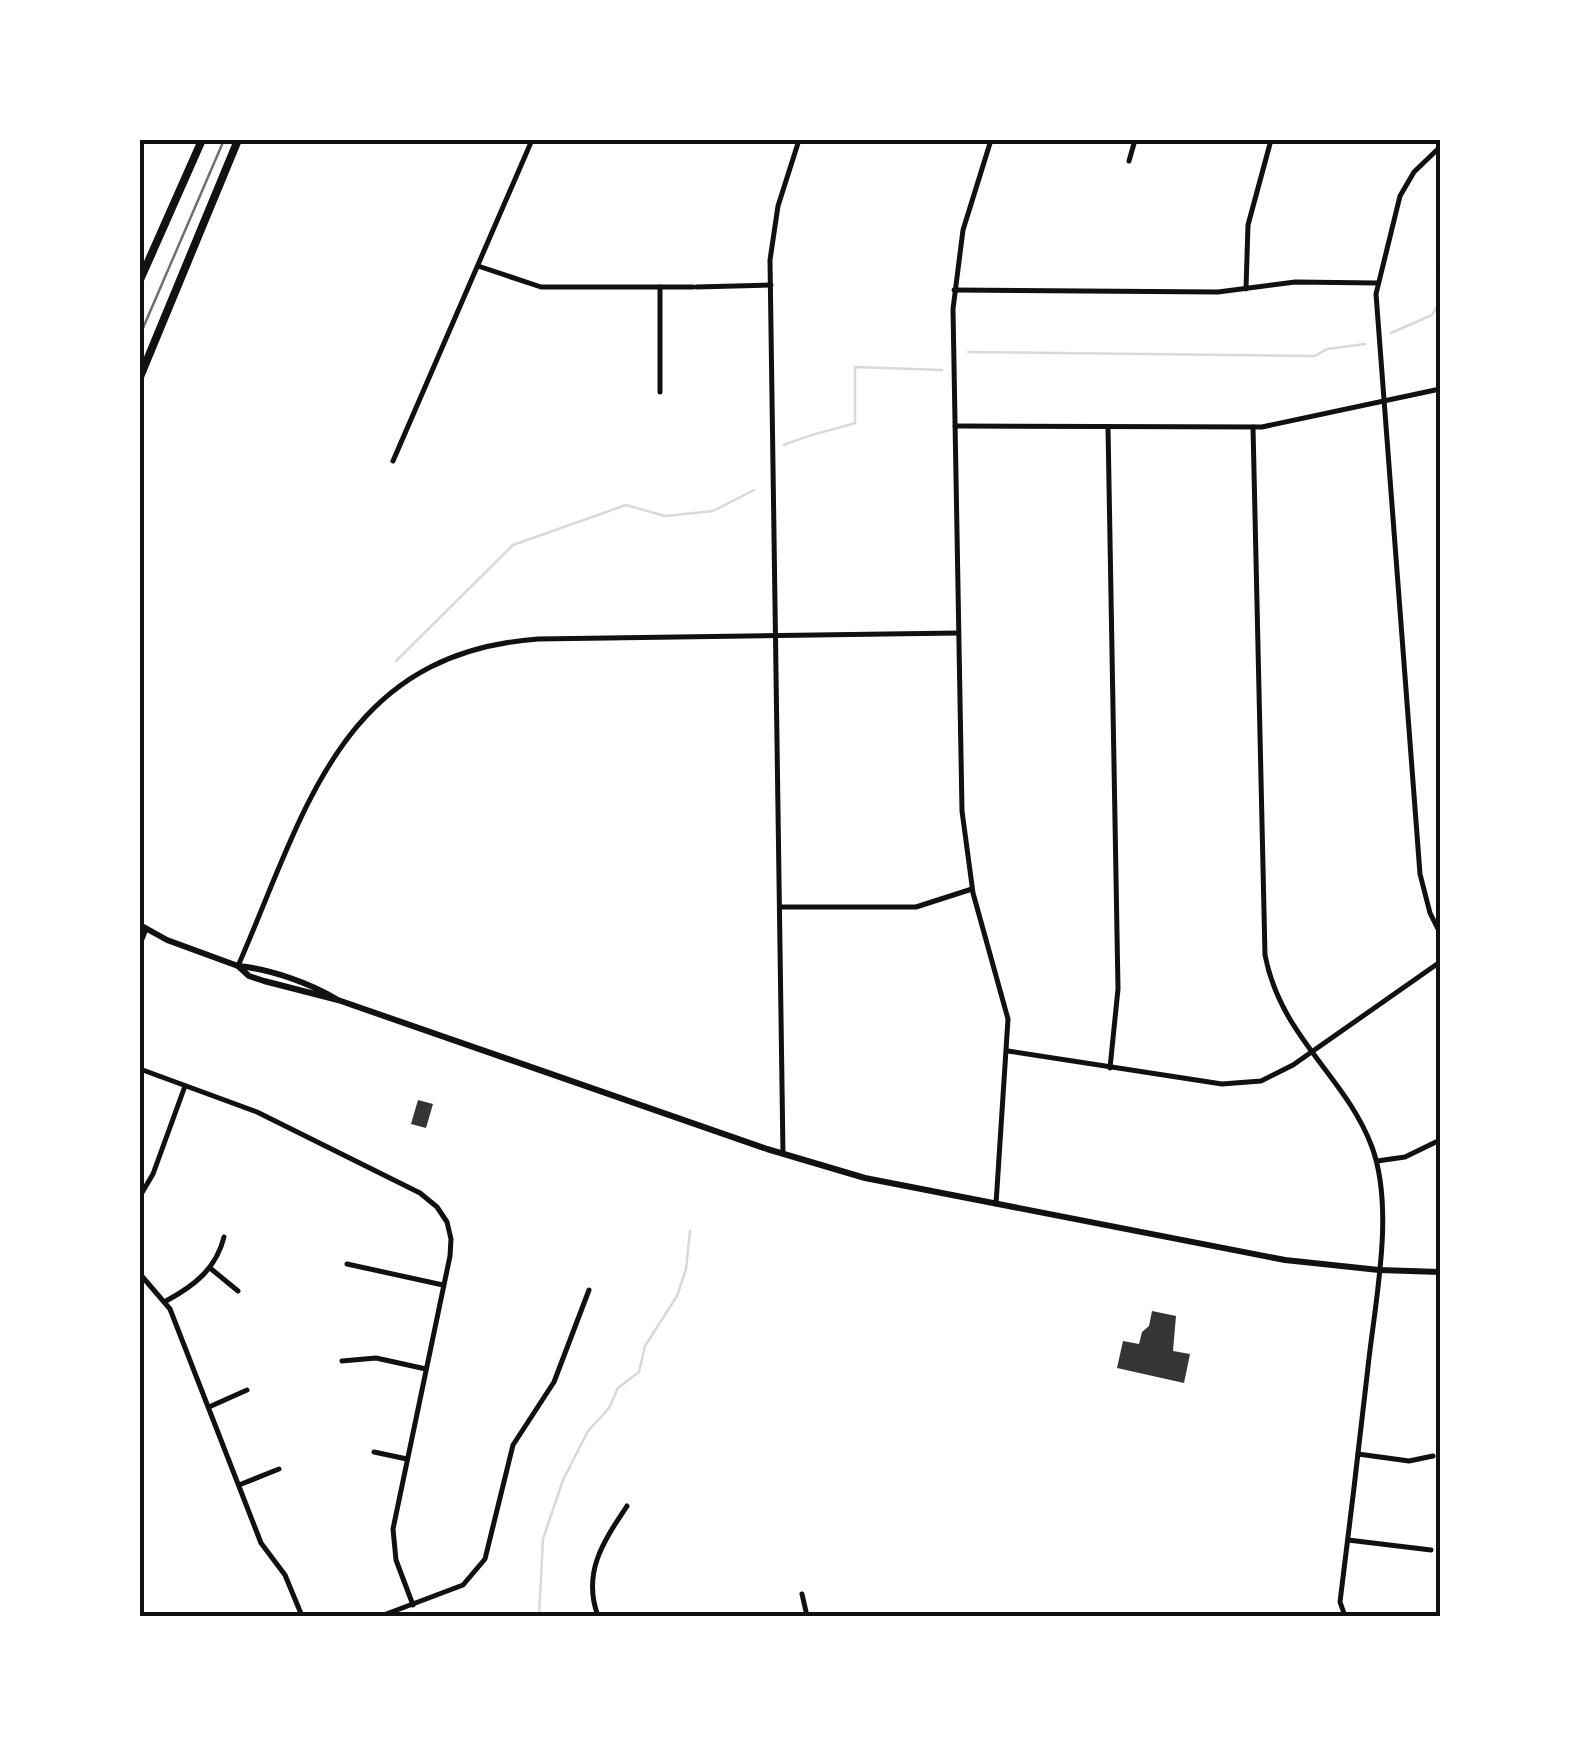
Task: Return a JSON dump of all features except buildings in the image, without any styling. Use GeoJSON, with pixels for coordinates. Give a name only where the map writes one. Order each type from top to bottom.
{"type":"FeatureCollection","features":[{"type":"Feature","properties":{"kind":"main road"},"geometry":{"type":"LineString","coordinates":[[140,280],[202,140]]}},
{"type":"Feature","properties":{"kind":"main road"},"geometry":{"type":"LineString","coordinates":[[140,377],[238,140]]}},
{"type":"Feature","properties":{"kind":"street"},"geometry":{"type":"LineString","coordinates":[[393,461],[532,140]]}},
{"type":"Feature","properties":{"kind":"street"},"geometry":{"type":"LineString","coordinates":[[783,1154],[770,285],[773,232],[799,140]]}},
{"type":"Feature","properties":{"kind":"street"},"geometry":{"type":"LineString","coordinates":[[991,140],[963,230],[954,290],[962,811],[972,890],[1006,1006],[1008,1051],[996,1204]]}},
{"type":"Feature","properties":{"kind":"street"},"geometry":{"type":"LineString","coordinates":[[1128,160],[1135,140]]}},
{"type":"Feature","properties":{"kind":"street"},"geometry":{"type":"LineString","coordinates":[[1246,289],[1248,224],[1271,140]]}},
{"type":"Feature","properties":{"kind":"street"},"geometry":{"type":"LineString","coordinates":[[1440,147],[1406,184],[1377,283],[1420,874],[1430,913],[1440,932]]}},
{"type":"Feature","properties":{"kind":"street"},"geometry":{"type":"LineString","coordinates":[[478,266],[541,287],[770,285]]}},
{"type":"Feature","properties":{"kind":"street"},"geometry":{"type":"LineString","coordinates":[[954,290],[1218,292],[1294,282],[1377,283]]}},
{"type":"Feature","properties":{"kind":"street"},"geometry":{"type":"LineString","coordinates":[[660,287],[660,392]]}},
{"type":"Feature","properties":{"kind":"street"},"geometry":{"type":"LineString","coordinates":[[955,426],[1253,427],[1440,388]]}},
{"type":"Feature","properties":{"kind":"street"},"geometry":{"type":"LineString","coordinates":[[1108,427],[1118,989],[1110,1068]]}},
{"type":"Feature","properties":{"kind":"street"},"geometry":{"type":"LineString","coordinates":[[1253,427],[1262,933],[1267,966],[1287,1020],[1362,1126],[1376,1161],[1382,1192],[1379,1270],[1340,1602],[1345,1616]]}},
{"type":"Feature","properties":{"kind":"street"},"geometry":{"type":"LineString","coordinates":[[238,966],[330,760],[376,705],[420,673],[477,649],[526,640],[958,633]]}},
{"type":"Feature","properties":{"kind":"street"},"geometry":{"type":"LineString","coordinates":[[780,907],[916,907],[972,890]]}},
{"type":"Feature","properties":{"kind":"street"},"geometry":{"type":"LineString","coordinates":[[140,944],[143,928],[238,966],[307,985],[338,1000],[783,1154],[865,1178],[1285,1260],[1440,1272]]}},
{"type":"Feature","properties":{"kind":"street"},"geometry":{"type":"LineString","coordinates":[[1008,1051],[1222,1084],[1246,1084],[1272,1078],[1440,962]]}},
{"type":"Feature","properties":{"kind":"street"},"geometry":{"type":"LineString","coordinates":[[140,1069],[257,1112],[430,1201],[442,1214],[451,1240],[392,1544],[413,1605]]}},
{"type":"Feature","properties":{"kind":"street"},"geometry":{"type":"LineString","coordinates":[[140,1196],[154,1174],[185,1086]]}},
{"type":"Feature","properties":{"kind":"street"},"geometry":{"type":"LineString","coordinates":[[1376,1161],[1405,1157],[1440,1140]]}},
{"type":"Feature","properties":{"kind":"street"},"geometry":{"type":"LineString","coordinates":[[166,1301],[192,1286],[210,1268],[224,1237]]}},
{"type":"Feature","properties":{"kind":"street"},"geometry":{"type":"LineString","coordinates":[[347,1264],[443,1285]]}},
{"type":"Feature","properties":{"kind":"street"},"geometry":{"type":"LineString","coordinates":[[210,1268],[238,1290]]}},
{"type":"Feature","properties":{"kind":"street"},"geometry":{"type":"LineString","coordinates":[[140,1274],[166,1301],[261,1543],[285,1575],[302,1616]]}},
{"type":"Feature","properties":{"kind":"street"},"geometry":{"type":"LineString","coordinates":[[382,1616],[462,1584],[485,1559],[512,1445],[554,1382],[589,1290]]}},
{"type":"Feature","properties":{"kind":"street"},"geometry":{"type":"LineString","coordinates":[[342,1361],[376,1358],[426,1370]]}},
{"type":"Feature","properties":{"kind":"street"},"geometry":{"type":"LineString","coordinates":[[210,1406],[248,1390]]}},
{"type":"Feature","properties":{"kind":"street"},"geometry":{"type":"LineString","coordinates":[[374,1452],[407,1459]]}},
{"type":"Feature","properties":{"kind":"street"},"geometry":{"type":"LineString","coordinates":[[1358,1454],[1409,1462],[1433,1456]]}},
{"type":"Feature","properties":{"kind":"street"},"geometry":{"type":"LineString","coordinates":[[238,1485],[279,1469]]}},
{"type":"Feature","properties":{"kind":"street"},"geometry":{"type":"LineString","coordinates":[[598,1616],[591,1574],[598,1552],[626,1506]]}},
{"type":"Feature","properties":{"kind":"street"},"geometry":{"type":"LineString","coordinates":[[1348,1540],[1431,1550]]}},
{"type":"Feature","properties":{"kind":"street"},"geometry":{"type":"LineString","coordinates":[[802,1594],[807,1616]]}},
{"type":"Feature","properties":{"kind":"waterway"},"geometry":{"type":"LineString","coordinates":[[1440,263],[1440,269]]}},
{"type":"Feature","properties":{"kind":"waterway"},"geometry":{"type":"LineString","coordinates":[[1391,333],[1432,315],[1440,301]]}},
{"type":"Feature","properties":{"kind":"waterway"},"geometry":{"type":"LineString","coordinates":[[968,352],[1315,356],[1327,349],[1365,344]]}},
{"type":"Feature","properties":{"kind":"waterway"},"geometry":{"type":"LineString","coordinates":[[784,445],[855,423],[855,367],[942,370]]}},
{"type":"Feature","properties":{"kind":"waterway"},"geometry":{"type":"LineString","coordinates":[[396,661],[513,545],[626,505],[665,516],[713,511],[754,490]]}},
{"type":"Feature","properties":{"kind":"waterway"},"geometry":{"type":"LineString","coordinates":[[539,1616],[543,1539],[563,1480],[588,1431],[609,1408],[618,1388],[639,1372],[645,1346],[677,1296],[686,1269],[690,1231]]}},
{"type":"Feature","properties":{"kind":"tram line"},"geometry":{"type":"LineString","coordinates":[[140,335],[224,140]]}}]}
